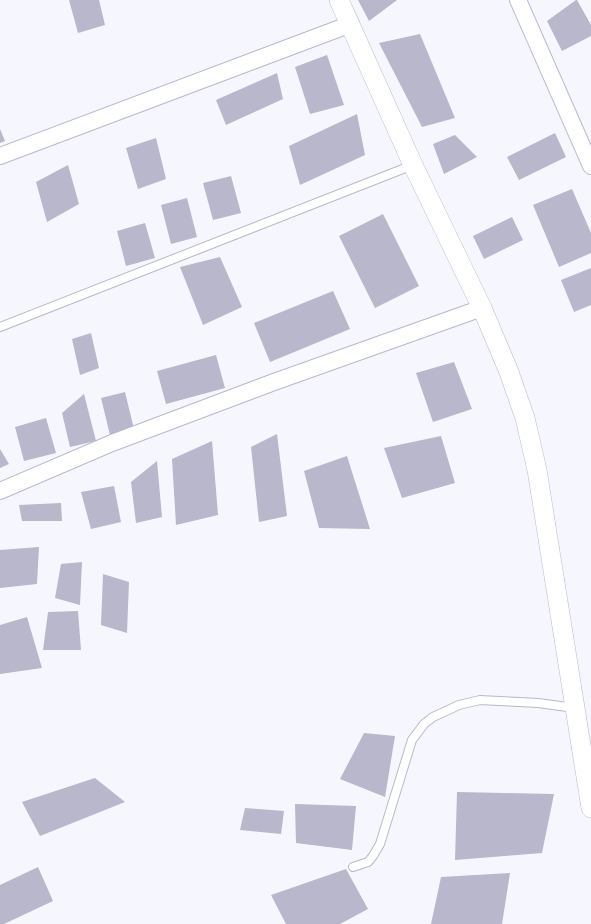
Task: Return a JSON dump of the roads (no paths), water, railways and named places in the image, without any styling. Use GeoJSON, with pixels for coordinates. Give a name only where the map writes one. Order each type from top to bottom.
{"type":"FeatureCollection","features":[{"type":"Feature","properties":{"kind":"street"},"geometry":{"type":"LineString","coordinates":[[339,0],[413,165],[482,308],[509,372],[526,425],[537,470],[591,808]]}},
{"type":"Feature","properties":{"kind":"street"},"geometry":{"type":"LineString","coordinates":[[518,0],[591,166]]}},
{"type":"Feature","properties":{"kind":"street"},"geometry":{"type":"LineString","coordinates":[[0,156],[351,24]]}},
{"type":"Feature","properties":{"kind":"street"},"geometry":{"type":"LineString","coordinates":[[0,491],[112,443],[274,382],[482,308]]}},
{"type":"Feature","properties":{"kind":"lane"},"geometry":{"type":"LineString","coordinates":[[0,327],[413,165]]}},
{"type":"Feature","properties":{"kind":"lane"},"geometry":{"type":"LineString","coordinates":[[353,867],[368,862],[380,844],[412,740],[424,724],[433,717],[459,705],[480,700],[575,708]]}}]}
